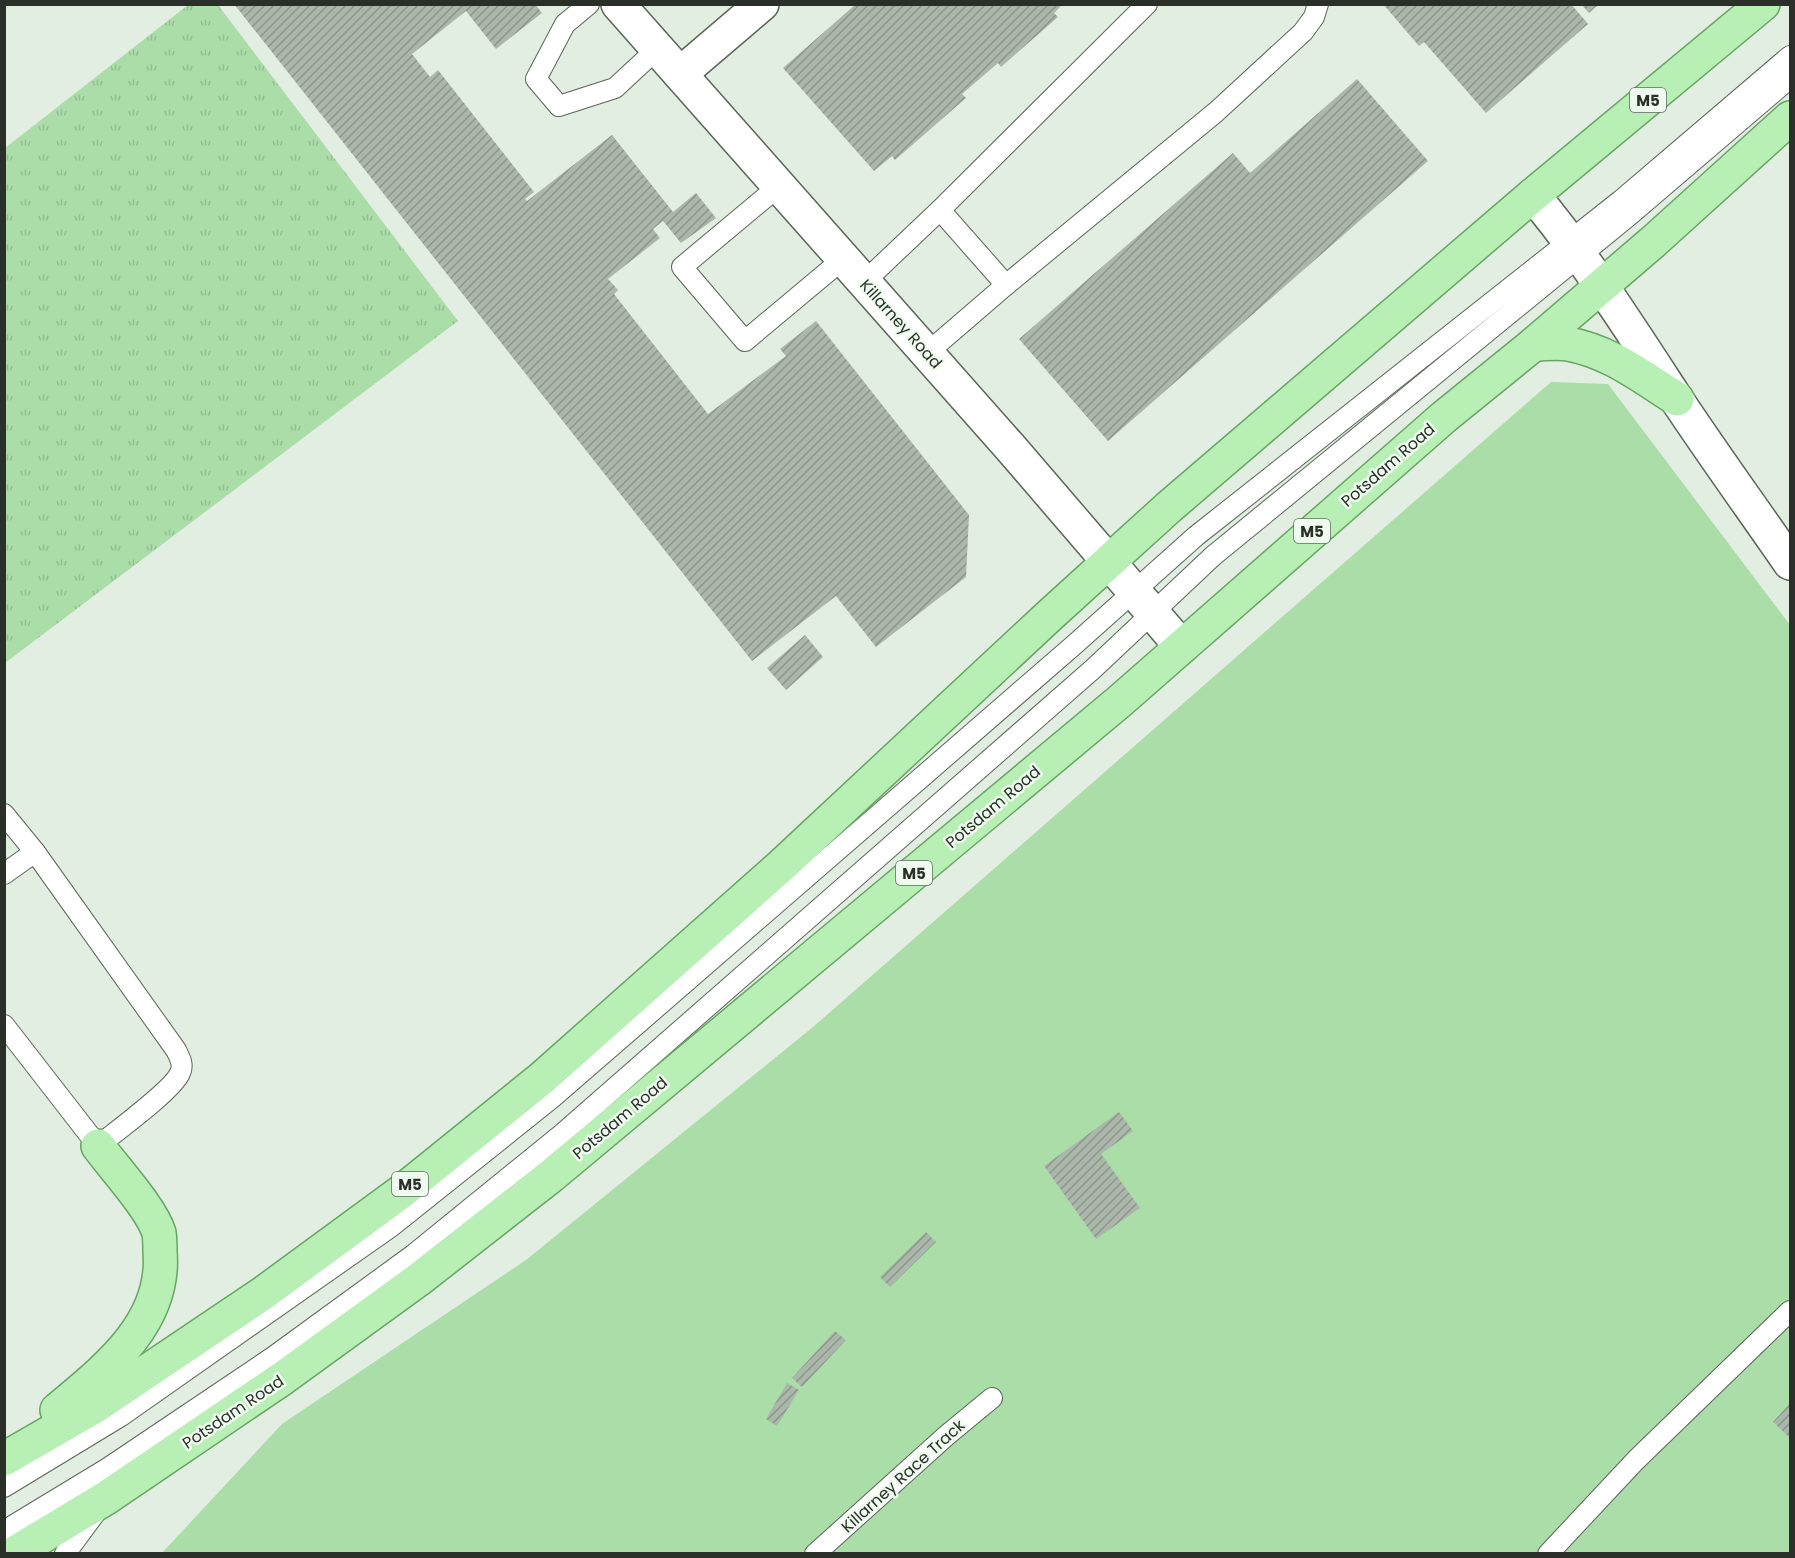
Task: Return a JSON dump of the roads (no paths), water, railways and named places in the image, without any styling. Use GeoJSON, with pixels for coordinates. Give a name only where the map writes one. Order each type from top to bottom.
{"type":"FeatureCollection","features":[{"type":"Feature","properties":{"kind":"main road","name":"M5"},"geometry":{"type":"LineString","coordinates":[[4,1459],[94,1407],[262,1294],[401,1192],[542,1078],[783,865],[1108,562],[1533,195],[1763,4]]}},
{"type":"Feature","properties":{"kind":"main road","name":"Potsdam Road"},"geometry":{"type":"LineString","coordinates":[[13,1554],[106,1498],[283,1378],[418,1280],[542,1183],[1120,701],[1444,417],[1601,287],[1791,118]]}},
{"type":"Feature","properties":{"kind":"main road"},"geometry":{"type":"LineString","coordinates":[[1534,344],[1565,344],[1591,349],[1628,367],[1677,399]]}},
{"type":"Feature","properties":{"kind":"main road"},"geometry":{"type":"LineString","coordinates":[[4,1453],[103,1372],[116,1358],[135,1336],[158,1287],[161,1264],[159,1233],[145,1208],[98,1146]]}},
{"type":"Feature","properties":{"kind":"street","name":"Killarney Road"},"geometry":{"type":"LineString","coordinates":[[618,4],[927,353],[1181,646]]}},
{"type":"Feature","properties":{"kind":"street"},"geometry":{"type":"LineString","coordinates":[[680,74],[762,4]]}},
{"type":"Feature","properties":{"kind":"street"},"geometry":{"type":"LineString","coordinates":[[1533,195],[1575,247],[1791,563]]}},
{"type":"Feature","properties":{"kind":"lane"},"geometry":{"type":"LineString","coordinates":[[589,4],[565,24],[536,79],[559,106],[615,88],[657,49]]}},
{"type":"Feature","properties":{"kind":"lane"},"geometry":{"type":"LineString","coordinates":[[779,186],[682,267],[745,341],[854,271],[940,210],[1147,4]]}},
{"type":"Feature","properties":{"kind":"lane"},"geometry":{"type":"LineString","coordinates":[[927,353],[1216,112],[1303,32],[1314,17],[1318,4]]}},
{"type":"Feature","properties":{"kind":"lane"},"geometry":{"type":"LineString","coordinates":[[4,1487],[121,1416],[392,1226],[552,1098],[1074,645],[1213,556],[1575,247],[1620,201],[1791,56]]}},
{"type":"Feature","properties":{"kind":"lane"},"geometry":{"type":"LineString","coordinates":[[4,1531],[108,1468],[273,1357],[413,1255],[562,1134],[1084,677],[1196,536],[1575,247],[1631,214],[1791,78]]}},
{"type":"Feature","properties":{"kind":"lane"},"geometry":{"type":"LineString","coordinates":[[940,210],[1006,285]]}},
{"type":"Feature","properties":{"kind":"lane"},"geometry":{"type":"LineString","coordinates":[[4,814],[35,852],[176,1050],[182,1063],[181,1071],[169,1087],[98,1146],[4,1025]]}},
{"type":"Feature","properties":{"kind":"lane"},"geometry":{"type":"LineString","coordinates":[[4,874],[35,852]]}},
{"type":"Feature","properties":{"kind":"lane"},"geometry":{"type":"LineString","coordinates":[[1548,1554],[1636,1460],[1791,1311]]}},
{"type":"Feature","properties":{"kind":"lane","name":"Killarney Race Track"},"geometry":{"type":"LineString","coordinates":[[815,1554],[946,1436],[992,1398]]}},
{"type":"Feature","properties":{"kind":"lane"},"geometry":{"type":"LineString","coordinates":[[65,1554],[106,1498]]}}]}
